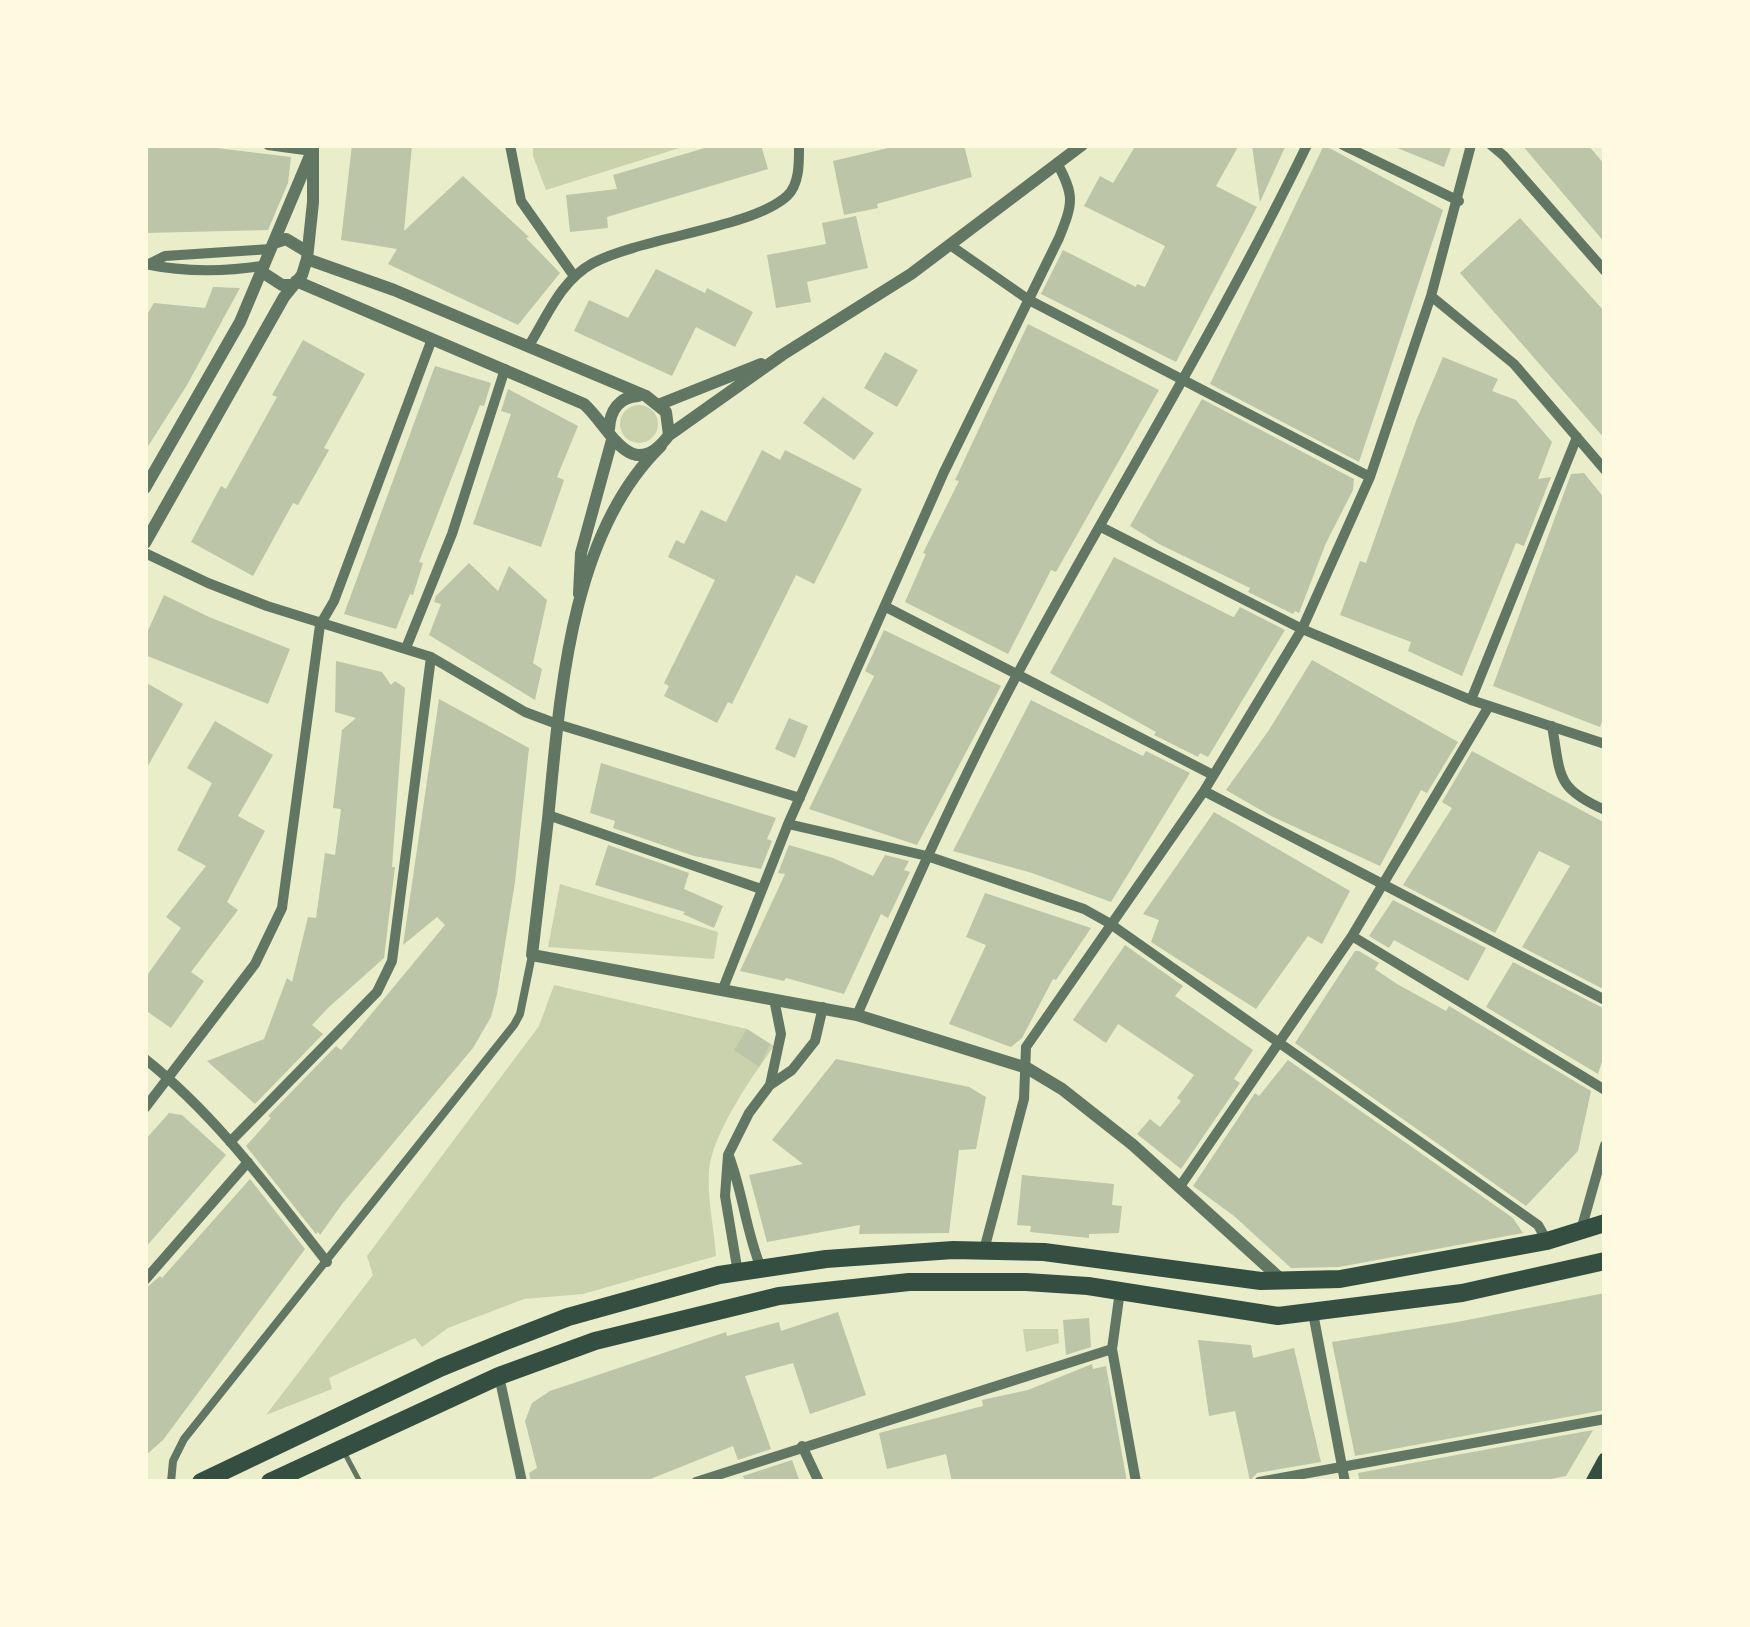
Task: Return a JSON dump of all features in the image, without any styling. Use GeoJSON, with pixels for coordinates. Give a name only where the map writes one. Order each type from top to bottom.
{"type":"FeatureCollection","features":[{"type":"Feature","properties":{"kind":"main road"},"geometry":{"type":"LineString","coordinates":[[201,1482],[440,1368],[506,1341],[568,1317],[738,1272],[920,1250],[984,1250],[1080,1256],[1228,1278],[1284,1282],[1340,1279],[1548,1241],[1605,1223]]}},
{"type":"Feature","properties":{"kind":"main road"},"geometry":{"type":"LineString","coordinates":[[274,1481],[499,1376],[595,1340],[779,1296],[909,1282],[1026,1282],[1120,1291],[1278,1316],[1462,1294],[1605,1261]]}},
{"type":"Feature","properties":{"kind":"main road"},"geometry":{"type":"LineString","coordinates":[[761,1268],[779,1296]]}},
{"type":"Feature","properties":{"kind":"main road"},"geometry":{"type":"LineString","coordinates":[[1593,1482],[1605,1460]]}},
{"type":"Feature","properties":{"kind":"street"},"geometry":{"type":"LineString","coordinates":[[268,145],[313,148]]}},
{"type":"Feature","properties":{"kind":"street"},"geometry":{"type":"LineString","coordinates":[[510,145],[521,202],[574,276]]}},
{"type":"Feature","properties":{"kind":"street"},"geometry":{"type":"LineString","coordinates":[[528,347],[557,296],[574,276],[593,264],[644,242],[766,209],[790,194],[799,170],[799,145]]}},
{"type":"Feature","properties":{"kind":"street"},"geometry":{"type":"LineString","coordinates":[[146,268],[262,269],[282,285],[294,283],[584,404],[628,453],[641,455],[782,355],[911,274],[1082,145]]}},
{"type":"Feature","properties":{"kind":"street"},"geometry":{"type":"LineString","coordinates":[[857,1015],[927,856],[1018,674],[1184,382],[1306,145]]}},
{"type":"Feature","properties":{"kind":"street"},"geometry":{"type":"LineString","coordinates":[[1343,145],[1459,201]]}},
{"type":"Feature","properties":{"kind":"street"},"geometry":{"type":"LineString","coordinates":[[984,1250],[1024,1099],[1026,1046],[1204,791],[1302,629],[1370,477],[1430,296],[1472,145]]}},
{"type":"Feature","properties":{"kind":"street"},"geometry":{"type":"LineString","coordinates":[[1491,145],[1605,271]]}},
{"type":"Feature","properties":{"kind":"street"},"geometry":{"type":"LineString","coordinates":[[145,488],[222,358],[313,148]]}},
{"type":"Feature","properties":{"kind":"street"},"geometry":{"type":"LineString","coordinates":[[145,543],[302,275],[313,202],[313,148]]}},
{"type":"Feature","properties":{"kind":"street"},"geometry":{"type":"LineString","coordinates":[[722,991],[788,824],[944,472],[1059,238],[1072,190],[1057,163]]}},
{"type":"Feature","properties":{"kind":"street"},"geometry":{"type":"LineString","coordinates":[[146,268],[165,256],[272,246],[286,239],[306,255],[646,396],[658,405],[666,412],[665,440],[624,489],[579,601]]}},
{"type":"Feature","properties":{"kind":"street"},"geometry":{"type":"LineString","coordinates":[[950,245],[1029,300],[1370,477]]}},
{"type":"Feature","properties":{"kind":"street"},"geometry":{"type":"LineString","coordinates":[[1430,296],[1514,364],[1605,470]]}},
{"type":"Feature","properties":{"kind":"street"},"geometry":{"type":"LineString","coordinates":[[145,1108],[254,964],[282,908],[320,625],[334,600],[432,339]]}},
{"type":"Feature","properties":{"kind":"street"},"geometry":{"type":"LineString","coordinates":[[658,405],[782,355]]}},
{"type":"Feature","properties":{"kind":"street"},"geometry":{"type":"LineString","coordinates":[[406,648],[452,534],[506,369]]}},
{"type":"Feature","properties":{"kind":"street"},"geometry":{"type":"LineString","coordinates":[[171,1482],[173,1462],[184,1439],[520,1014],[532,955],[558,724],[579,601],[580,553],[610,434],[611,414],[627,396],[646,396]]}},
{"type":"Feature","properties":{"kind":"street"},"geometry":{"type":"LineString","coordinates":[[1471,700],[1578,438]]}},
{"type":"Feature","properties":{"kind":"street"},"geometry":{"type":"LineString","coordinates":[[1100,527],[1302,629],[1471,700],[1605,744]]}},
{"type":"Feature","properties":{"kind":"street"},"geometry":{"type":"LineString","coordinates":[[145,553],[208,583],[320,625],[431,657],[526,712],[558,724],[800,798]]}},
{"type":"Feature","properties":{"kind":"street"},"geometry":{"type":"LineString","coordinates":[[886,607],[1213,775]]}},
{"type":"Feature","properties":{"kind":"street"},"geometry":{"type":"LineString","coordinates":[[230,1142],[377,992],[392,961],[431,657]]}},
{"type":"Feature","properties":{"kind":"street"},"geometry":{"type":"LineString","coordinates":[[1181,1185],[1352,936],[1489,706]]}},
{"type":"Feature","properties":{"kind":"street"},"geometry":{"type":"LineString","coordinates":[[1552,726],[1562,782],[1577,798],[1605,810]]}},
{"type":"Feature","properties":{"kind":"street"},"geometry":{"type":"LineString","coordinates":[[1204,791],[1605,1000]]}},
{"type":"Feature","properties":{"kind":"street"},"geometry":{"type":"LineString","coordinates":[[548,815],[761,889]]}},
{"type":"Feature","properties":{"kind":"street"},"geometry":{"type":"LineString","coordinates":[[788,824],[927,856],[1084,909],[1538,1225],[1548,1241]]}},
{"type":"Feature","properties":{"kind":"street"},"geometry":{"type":"LineString","coordinates":[[1352,936],[1605,1090]]}},
{"type":"Feature","properties":{"kind":"street"},"geometry":{"type":"LineString","coordinates":[[532,955],[823,1007],[1027,1068],[1062,1089],[1181,1185],[1284,1282]]}},
{"type":"Feature","properties":{"kind":"street"},"geometry":{"type":"LineString","coordinates":[[770,1086],[781,1034],[774,1000]]}},
{"type":"Feature","properties":{"kind":"street"},"geometry":{"type":"LineString","coordinates":[[738,1272],[725,1196],[728,1155],[749,1113],[815,1041],[823,1007]]}},
{"type":"Feature","properties":{"kind":"street"},"geometry":{"type":"LineString","coordinates":[[145,1059],[169,1078],[248,1162],[327,1262]]}},
{"type":"Feature","properties":{"kind":"street"},"geometry":{"type":"LineString","coordinates":[[1580,1231],[1605,1144]]}},
{"type":"Feature","properties":{"kind":"street"},"geometry":{"type":"LineString","coordinates":[[728,1155],[761,1268]]}},
{"type":"Feature","properties":{"kind":"street"},"geometry":{"type":"LineString","coordinates":[[145,1280],[248,1162]]}},
{"type":"Feature","properties":{"kind":"street"},"geometry":{"type":"LineString","coordinates":[[1120,1291],[1112,1349],[1136,1482]]}},
{"type":"Feature","properties":{"kind":"street"},"geometry":{"type":"LineString","coordinates":[[1313,1314],[1345,1482]]}},
{"type":"Feature","properties":{"kind":"street"},"geometry":{"type":"LineString","coordinates":[[696,1482],[1112,1349]]}},
{"type":"Feature","properties":{"kind":"street"},"geometry":{"type":"LineString","coordinates":[[499,1376],[522,1482]]}},
{"type":"Feature","properties":{"kind":"street"},"geometry":{"type":"LineString","coordinates":[[1259,1482],[1605,1419]]}},
{"type":"Feature","properties":{"kind":"street"},"geometry":{"type":"LineString","coordinates":[[802,1446],[818,1482]]}},
{"type":"Feature","properties":{"kind":"lane"},"geometry":{"type":"LineString","coordinates":[[342,1449],[360,1482]]}},
{"type":"Feature","properties":{"kind":"green space"},"geometry":{"type":"Polygon","coordinates":[[[533,145],[689,145],[546,190],[533,156],[533,145]]]}},
{"type":"Feature","properties":{"kind":"green space"},"geometry":{"type":"Polygon","coordinates":[[[639,405],[652,411],[658,424],[652,437],[639,443],[626,437],[620,424],[626,411],[639,405]]]}},
{"type":"Feature","properties":{"kind":"green space"},"geometry":{"type":"Polygon","coordinates":[[[560,884],[718,932],[714,959],[548,947],[560,884]]]}},
{"type":"Feature","properties":{"kind":"green space"},"geometry":{"type":"Polygon","coordinates":[[[554,985],[747,1029],[774,1046],[735,1105],[712,1155],[709,1191],[716,1256],[583,1294],[524,1299],[448,1328],[422,1347],[415,1338],[329,1378],[332,1389],[266,1415],[373,1275],[367,1256],[539,1026],[554,985]]]}},
{"type":"Feature","properties":{"kind":"green space"},"geometry":{"type":"Polygon","coordinates":[[[1023,1329],[1058,1329],[1059,1343],[1026,1352],[1023,1329]]]}},
{"type":"Feature","properties":{"kind":"building"},"geometry":{"type":"Polygon","coordinates":[[[145,145],[192,145],[291,157],[288,183],[268,230],[145,233],[145,145]]]}},
{"type":"Feature","properties":{"kind":"building"},"geometry":{"type":"Polygon","coordinates":[[[352,145],[412,145],[404,231],[463,176],[529,237],[526,238],[560,273],[518,325],[388,264],[397,249],[341,240],[352,145]]]}},
{"type":"Feature","properties":{"kind":"building"},"geometry":{"type":"Polygon","coordinates":[[[715,145],[761,145],[768,169],[607,217],[608,228],[570,232],[566,195],[617,189],[613,175],[715,145]]]}},
{"type":"Feature","properties":{"kind":"building"},"geometry":{"type":"Polygon","coordinates":[[[901,145],[964,145],[972,177],[844,215],[833,161],[901,145]]]}},
{"type":"Feature","properties":{"kind":"building"},"geometry":{"type":"Polygon","coordinates":[[[1136,145],[1239,145],[1216,186],[1257,207],[1176,362],[1041,294],[1063,250],[1136,287],[1145,287],[1165,246],[1084,206],[1100,176],[1113,183],[1136,145]]]}},
{"type":"Feature","properties":{"kind":"building"},"geometry":{"type":"Polygon","coordinates":[[[1252,145],[1286,145],[1260,202],[1252,145]]]}},
{"type":"Feature","properties":{"kind":"building"},"geometry":{"type":"Polygon","coordinates":[[[1324,145],[1443,210],[1359,462],[1210,384],[1324,145]]]}},
{"type":"Feature","properties":{"kind":"building"},"geometry":{"type":"Polygon","coordinates":[[[1390,145],[1452,145],[1444,167],[1390,145]]]}},
{"type":"Feature","properties":{"kind":"building"},"geometry":{"type":"Polygon","coordinates":[[[1522,145],[1588,145],[1605,165],[1605,243],[1522,145]]]}},
{"type":"Feature","properties":{"kind":"building"},"geometry":{"type":"Polygon","coordinates":[[[856,216],[868,268],[807,282],[811,302],[776,308],[767,255],[826,244],[822,223],[856,216]]]}},
{"type":"Feature","properties":{"kind":"building"},"geometry":{"type":"Polygon","coordinates":[[[1520,218],[1605,312],[1605,439],[1460,273],[1520,218]]]}},
{"type":"Feature","properties":{"kind":"building"},"geometry":{"type":"Polygon","coordinates":[[[656,269],[705,293],[707,288],[753,312],[735,347],[696,327],[672,376],[574,331],[589,300],[628,318],[656,269]]]}},
{"type":"Feature","properties":{"kind":"building"},"geometry":{"type":"Polygon","coordinates":[[[213,287],[240,288],[187,385],[145,451],[145,318],[154,303],[205,308],[213,287]]]}},
{"type":"Feature","properties":{"kind":"building"},"geometry":{"type":"Polygon","coordinates":[[[1028,324],[1159,390],[1056,572],[1051,570],[1008,654],[905,602],[926,554],[923,553],[959,481],[955,480],[1028,324]]]}},
{"type":"Feature","properties":{"kind":"building"},"geometry":{"type":"Polygon","coordinates":[[[303,340],[365,374],[324,448],[329,450],[298,505],[293,503],[253,576],[191,542],[221,486],[226,489],[277,397],[272,395],[303,340]]]}},
{"type":"Feature","properties":{"kind":"building"},"geometry":{"type":"Polygon","coordinates":[[[885,352],[918,370],[897,407],[864,388],[885,352]]]}},
{"type":"Feature","properties":{"kind":"building"},"geometry":{"type":"Polygon","coordinates":[[[1443,357],[1498,379],[1492,391],[1516,400],[1552,442],[1538,479],[1551,477],[1524,546],[1516,543],[1462,676],[1408,651],[1411,642],[1340,615],[1360,561],[1366,563],[1443,357]]]}},
{"type":"Feature","properties":{"kind":"building"},"geometry":{"type":"Polygon","coordinates":[[[435,366],[491,383],[419,562],[423,563],[413,595],[410,594],[396,629],[344,614],[435,366]]]}},
{"type":"Feature","properties":{"kind":"building"},"geometry":{"type":"Polygon","coordinates":[[[508,389],[578,426],[557,477],[564,480],[541,547],[473,524],[511,414],[501,411],[508,389]]]}},
{"type":"Feature","properties":{"kind":"building"},"geometry":{"type":"Polygon","coordinates":[[[823,397],[874,433],[854,460],[803,423],[823,397]]]}},
{"type":"Feature","properties":{"kind":"building"},"geometry":{"type":"Polygon","coordinates":[[[1202,399],[1354,479],[1353,490],[1326,543],[1299,613],[1293,614],[1248,592],[1250,588],[1130,526],[1202,399]]]}},
{"type":"Feature","properties":{"kind":"building"},"geometry":{"type":"Polygon","coordinates":[[[762,450],[780,460],[785,450],[862,489],[814,584],[796,575],[732,704],[728,702],[717,723],[664,696],[669,686],[664,683],[715,580],[668,557],[676,540],[684,544],[701,510],[726,522],[762,450]]]}},
{"type":"Feature","properties":{"kind":"building"},"geometry":{"type":"Polygon","coordinates":[[[1584,473],[1605,499],[1605,714],[1600,727],[1493,686],[1571,474],[1584,473]]]}},
{"type":"Feature","properties":{"kind":"building"},"geometry":{"type":"Polygon","coordinates":[[[1114,557],[1231,616],[1240,607],[1285,630],[1208,757],[1200,753],[1198,757],[1154,735],[1156,732],[1050,673],[1114,557]]]}},
{"type":"Feature","properties":{"kind":"building"},"geometry":{"type":"Polygon","coordinates":[[[469,563],[498,591],[509,566],[547,600],[533,663],[542,669],[535,700],[429,635],[441,604],[434,602],[436,596],[469,563]]]}},
{"type":"Feature","properties":{"kind":"building"},"geometry":{"type":"Polygon","coordinates":[[[164,595],[290,649],[268,704],[145,655],[145,637],[164,595]]]}},
{"type":"Feature","properties":{"kind":"building"},"geometry":{"type":"Polygon","coordinates":[[[884,630],[1001,686],[917,845],[809,809],[874,676],[865,671],[884,630]]]}},
{"type":"Feature","properties":{"kind":"building"},"geometry":{"type":"Polygon","coordinates":[[[1312,660],[1458,742],[1427,793],[1421,790],[1380,866],[1271,816],[1226,790],[1312,660]]]}},
{"type":"Feature","properties":{"kind":"building"},"geometry":{"type":"Polygon","coordinates":[[[336,661],[382,672],[391,685],[395,681],[405,688],[395,867],[384,958],[312,1025],[323,1034],[255,1104],[207,1061],[264,1039],[287,978],[292,982],[308,917],[316,918],[325,853],[335,855],[341,809],[333,808],[342,730],[356,718],[335,712],[336,661]]]}},
{"type":"Feature","properties":{"kind":"building"},"geometry":{"type":"Polygon","coordinates":[[[145,682],[183,704],[145,771],[145,682]]]}},
{"type":"Feature","properties":{"kind":"building"},"geometry":{"type":"Polygon","coordinates":[[[439,699],[529,748],[515,882],[497,994],[491,1017],[473,1048],[320,1235],[246,1146],[271,1118],[268,1116],[336,1046],[341,1050],[445,925],[437,917],[403,945],[439,699]]]}},
{"type":"Feature","properties":{"kind":"building"},"geometry":{"type":"Polygon","coordinates":[[[1031,700],[1143,756],[1146,751],[1190,773],[1111,902],[1032,873],[953,851],[1031,700]]]}},
{"type":"Feature","properties":{"kind":"building"},"geometry":{"type":"Polygon","coordinates":[[[789,718],[808,726],[795,758],[775,749],[789,718]]]}},
{"type":"Feature","properties":{"kind":"building"},"geometry":{"type":"Polygon","coordinates":[[[215,721],[273,755],[238,816],[265,831],[227,902],[238,910],[191,972],[204,981],[171,1028],[145,1010],[145,978],[181,928],[166,917],[206,866],[177,850],[212,783],[187,768],[215,721]]]}},
{"type":"Feature","properties":{"kind":"building"},"geometry":{"type":"Polygon","coordinates":[[[1472,751],[1605,823],[1605,990],[1522,947],[1570,866],[1539,851],[1495,933],[1403,885],[1452,808],[1442,802],[1472,751]]]}},
{"type":"Feature","properties":{"kind":"building"},"geometry":{"type":"Polygon","coordinates":[[[601,763],[776,818],[761,869],[694,856],[613,828],[615,821],[590,813],[601,763]]]}},
{"type":"Feature","properties":{"kind":"building"},"geometry":{"type":"Polygon","coordinates":[[[1214,812],[1350,891],[1322,944],[1308,936],[1256,1009],[1151,942],[1159,920],[1143,914],[1214,812]]]}},
{"type":"Feature","properties":{"kind":"building"},"geometry":{"type":"Polygon","coordinates":[[[608,845],[689,873],[684,889],[723,906],[714,928],[685,912],[595,885],[608,845]]]}},
{"type":"Feature","properties":{"kind":"building"},"geometry":{"type":"Polygon","coordinates":[[[789,845],[833,858],[873,876],[885,855],[909,861],[904,870],[910,872],[888,918],[881,914],[844,994],[786,978],[784,981],[740,971],[785,874],[778,873],[789,845]]]}},
{"type":"Feature","properties":{"kind":"building"},"geometry":{"type":"Polygon","coordinates":[[[985,893],[1091,928],[1056,980],[1053,979],[1022,1038],[1011,1047],[949,1024],[986,945],[966,937],[985,893]]]}},
{"type":"Feature","properties":{"kind":"building"},"geometry":{"type":"Polygon","coordinates":[[[1393,900],[1486,948],[1468,981],[1394,940],[1389,948],[1369,936],[1393,900]]]}},
{"type":"Feature","properties":{"kind":"building"},"geometry":{"type":"Polygon","coordinates":[[[1125,945],[1183,986],[1175,996],[1253,1050],[1234,1079],[1240,1083],[1181,1169],[1137,1134],[1150,1119],[1160,1127],[1181,1101],[1177,1098],[1194,1075],[1118,1024],[1106,1043],[1073,1020],[1125,945]]]}},
{"type":"Feature","properties":{"kind":"building"},"geometry":{"type":"Polygon","coordinates":[[[1355,951],[1379,963],[1375,969],[1397,984],[1446,1011],[1449,1006],[1591,1091],[1578,1151],[1526,1206],[1295,1043],[1355,951]]]}},
{"type":"Feature","properties":{"kind":"building"},"geometry":{"type":"Polygon","coordinates":[[[1513,962],[1605,1009],[1605,1052],[1598,1074],[1486,1007],[1513,962]]]}},
{"type":"Feature","properties":{"kind":"building"},"geometry":{"type":"Polygon","coordinates":[[[747,1029],[770,1044],[759,1067],[734,1050],[747,1029]]]}},
{"type":"Feature","properties":{"kind":"building"},"geometry":{"type":"Polygon","coordinates":[[[836,1059],[969,1087],[986,1097],[976,1149],[959,1150],[949,1233],[859,1234],[860,1225],[767,1242],[749,1175],[803,1164],[772,1140],[836,1059]]]}},
{"type":"Feature","properties":{"kind":"building"},"geometry":{"type":"Polygon","coordinates":[[[1288,1060],[1513,1218],[1523,1233],[1339,1267],[1291,1268],[1234,1216],[1193,1186],[1255,1093],[1259,1096],[1288,1060]]]}},
{"type":"Feature","properties":{"kind":"building"},"geometry":{"type":"Polygon","coordinates":[[[169,1113],[182,1115],[226,1155],[145,1248],[145,1140],[169,1113]]]}},
{"type":"Feature","properties":{"kind":"building"},"geometry":{"type":"Polygon","coordinates":[[[1022,1175],[1114,1184],[1112,1205],[1122,1206],[1119,1233],[1089,1234],[1089,1238],[1030,1232],[1031,1226],[1017,1225],[1022,1175]]]}},
{"type":"Feature","properties":{"kind":"building"},"geometry":{"type":"Polygon","coordinates":[[[250,1179],[305,1249],[163,1440],[145,1456],[145,1289],[162,1278],[250,1179]]]}},
{"type":"Feature","properties":{"kind":"building"},"geometry":{"type":"Polygon","coordinates":[[[1605,1293],[1605,1410],[1355,1456],[1332,1342],[1605,1293]]]}},
{"type":"Feature","properties":{"kind":"building"},"geometry":{"type":"Polygon","coordinates":[[[838,1312],[866,1395],[810,1414],[793,1363],[745,1376],[771,1449],[738,1460],[733,1446],[643,1482],[531,1482],[529,1473],[537,1468],[525,1421],[532,1403],[550,1391],[726,1332],[727,1336],[779,1322],[781,1331],[838,1312]]]}},
{"type":"Feature","properties":{"kind":"building"},"geometry":{"type":"Polygon","coordinates":[[[1089,1318],[1091,1347],[1066,1355],[1063,1320],[1089,1318]]]}},
{"type":"Feature","properties":{"kind":"building"},"geometry":{"type":"Polygon","coordinates":[[[1198,1340],[1251,1345],[1253,1358],[1294,1348],[1321,1462],[1257,1473],[1250,1481],[1235,1411],[1209,1416],[1198,1340]]]}},
{"type":"Feature","properties":{"kind":"building"},"geometry":{"type":"Polygon","coordinates":[[[1092,1364],[1093,1369],[1106,1366],[1127,1482],[952,1482],[946,1454],[887,1469],[879,1433],[983,1406],[982,1400],[1028,1390],[1092,1364]]]}},
{"type":"Feature","properties":{"kind":"building"},"geometry":{"type":"Polygon","coordinates":[[[1593,1430],[1566,1476],[1536,1482],[1360,1482],[1358,1473],[1593,1430]]]}},
{"type":"Feature","properties":{"kind":"building"},"geometry":{"type":"Polygon","coordinates":[[[792,1460],[800,1482],[745,1482],[743,1476],[792,1460]]]}}]}
